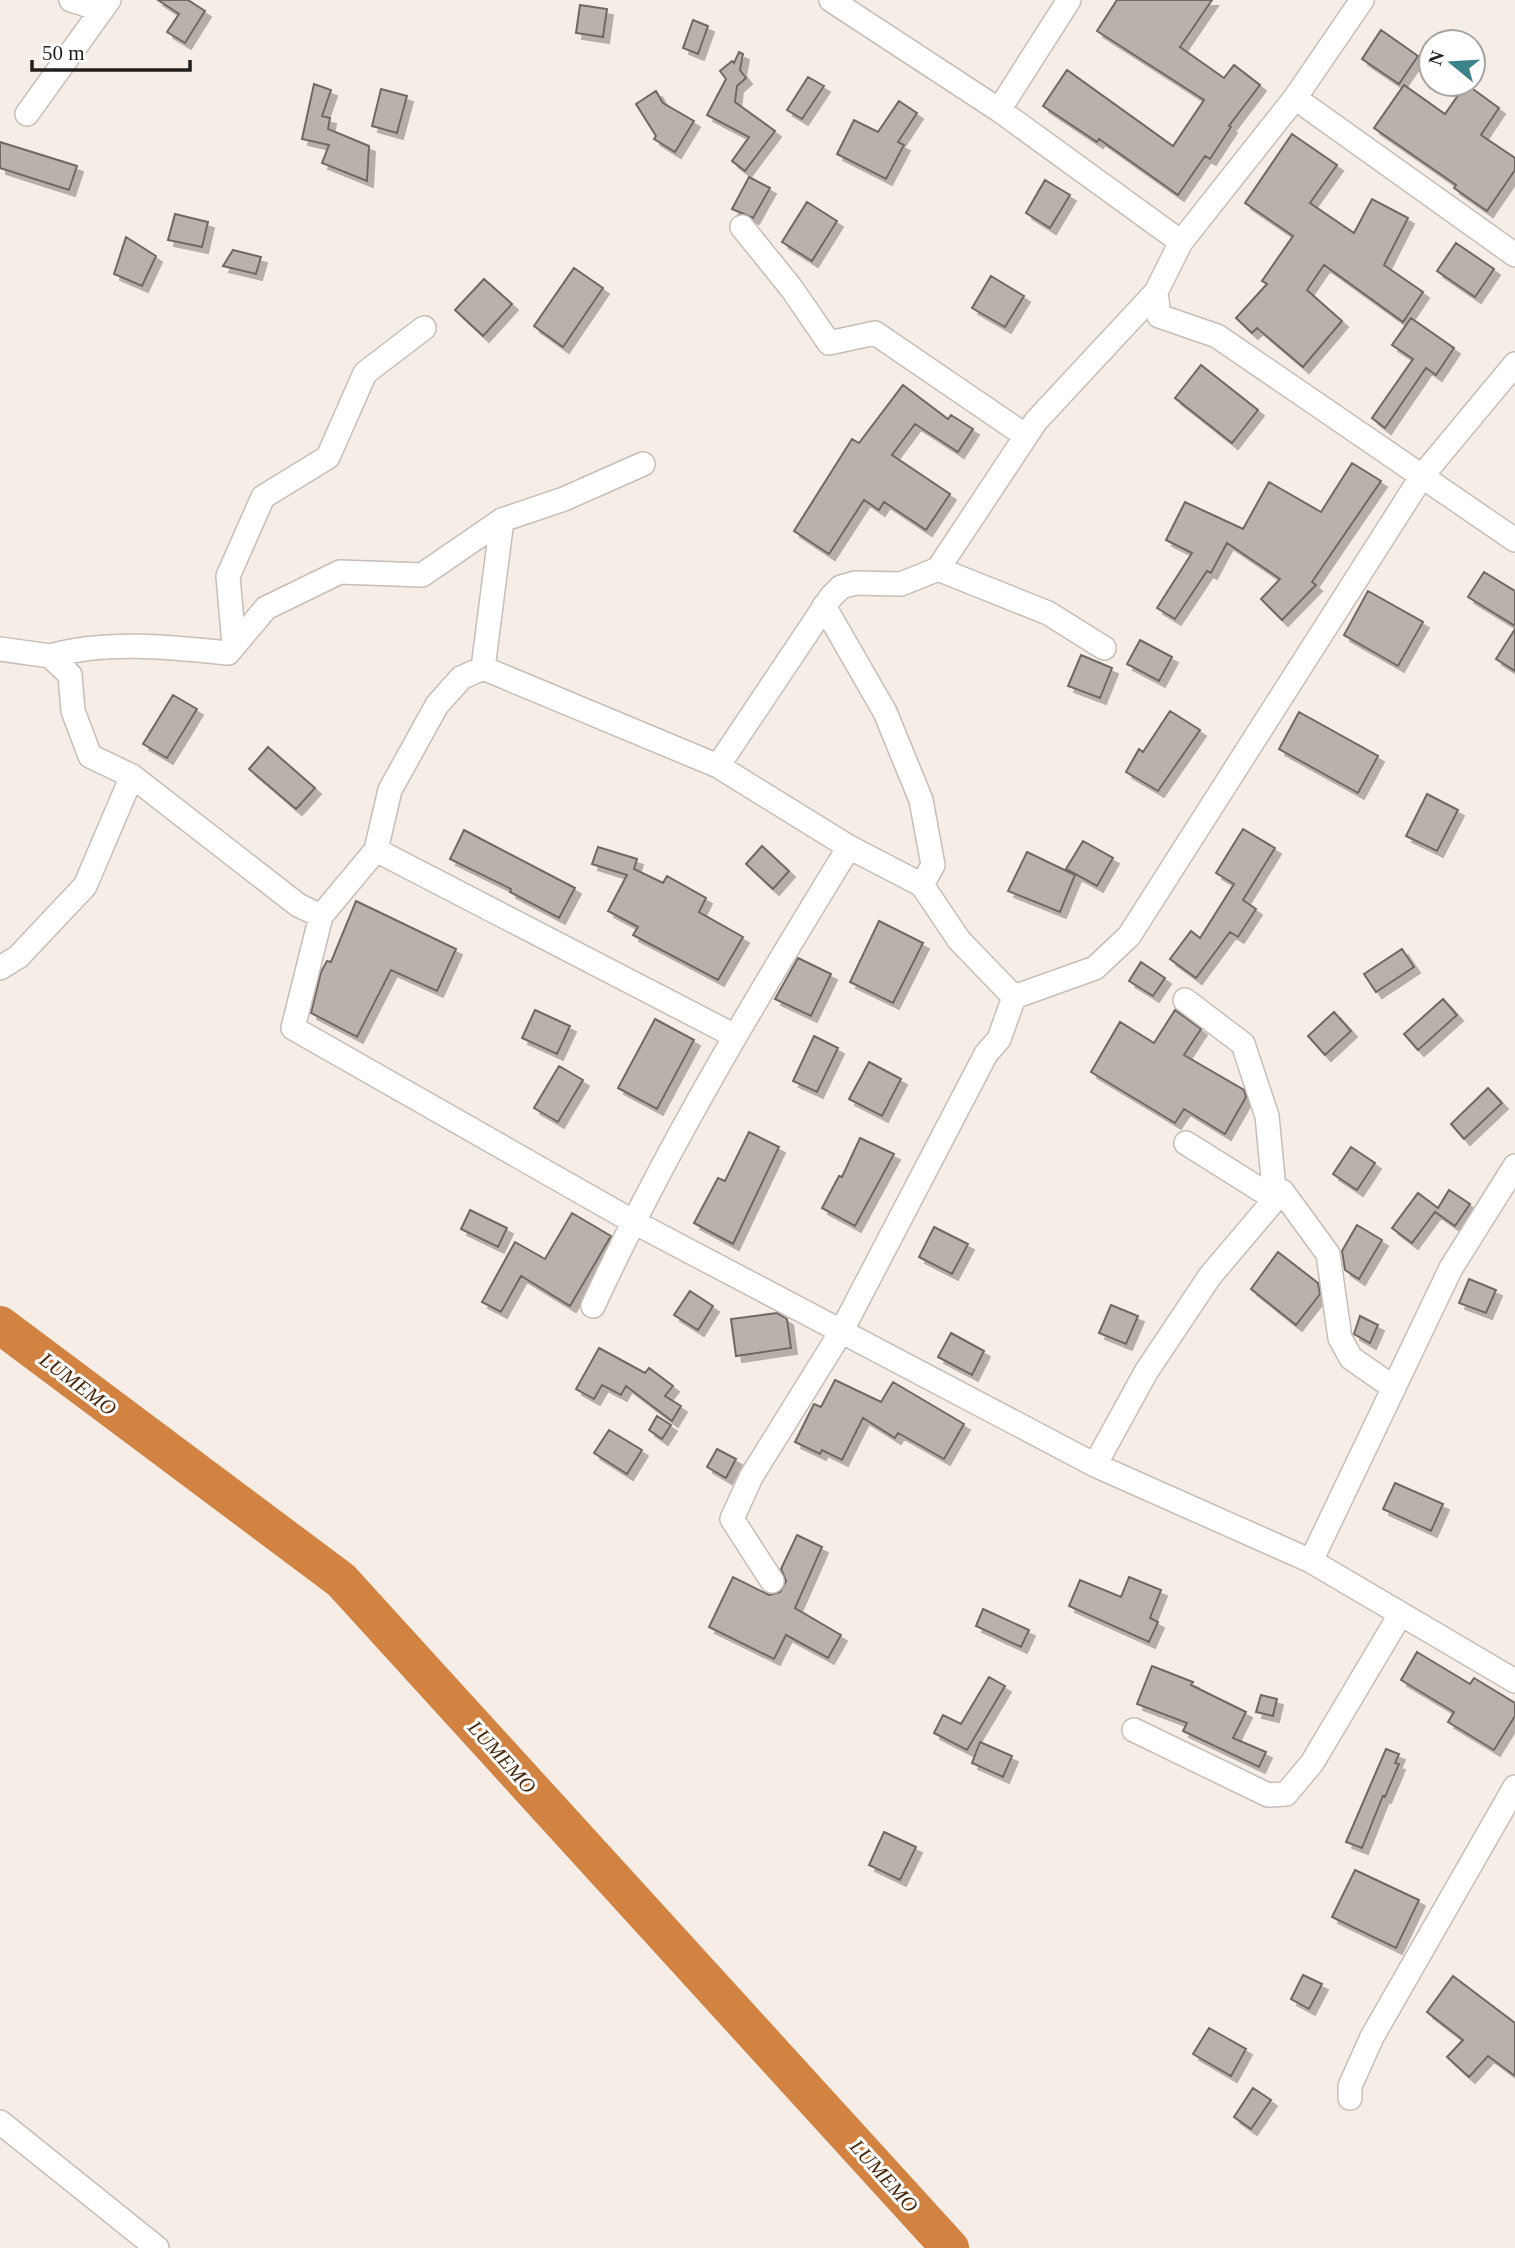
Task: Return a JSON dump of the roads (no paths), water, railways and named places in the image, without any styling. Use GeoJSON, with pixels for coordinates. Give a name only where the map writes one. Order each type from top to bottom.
{"type":"FeatureCollection","features":[{"type":"Feature","properties":{"kind":"street"},"geometry":{"type":"LineString","coordinates":[[27,114],[106,5],[71,0]]}},
{"type":"Feature","properties":{"kind":"street"},"geometry":{"type":"LineString","coordinates":[[831,0],[999,110],[1181,242]]}},
{"type":"Feature","properties":{"kind":"street"},"geometry":{"type":"LineString","coordinates":[[999,110],[1069,0]]}},
{"type":"Feature","properties":{"kind":"street"},"geometry":{"type":"LineString","coordinates":[[718,765],[824,606],[841,587],[855,583],[901,584],[937,569],[1036,421],[1156,292],[1181,242],[1295,99],[1362,0]]}},
{"type":"Feature","properties":{"kind":"street"},"geometry":{"type":"LineString","coordinates":[[1295,99],[1515,255]]}},
{"type":"Feature","properties":{"kind":"street"},"geometry":{"type":"LineString","coordinates":[[742,227],[792,289],[829,344],[875,333],[1026,436]]}},
{"type":"Feature","properties":{"kind":"street"},"geometry":{"type":"LineString","coordinates":[[1156,292],[1159,316],[1217,336],[1515,540]]}},
{"type":"Feature","properties":{"kind":"street"},"geometry":{"type":"LineString","coordinates":[[234,645],[228,576],[262,497],[328,457],[365,373],[424,328]]}},
{"type":"Feature","properties":{"kind":"street"},"geometry":{"type":"LineString","coordinates":[[1014,997],[1095,968],[1129,936],[1422,476],[1515,364]]}},
{"type":"Feature","properties":{"kind":"street"},"geometry":{"type":"LineString","coordinates":[[0,649],[50,656],[79,648],[180,648],[228,653],[267,608],[340,572],[422,575],[502,520],[564,499],[642,464]]}},
{"type":"Feature","properties":{"kind":"street"},"geometry":{"type":"LineString","coordinates":[[483,668],[502,520]]}},
{"type":"Feature","properties":{"kind":"street"},"geometry":{"type":"LineString","coordinates":[[937,569],[1048,613],[1104,648]]}},
{"type":"Feature","properties":{"kind":"street"},"geometry":{"type":"LineString","coordinates":[[824,606],[885,712],[921,800],[933,865],[922,885]]}},
{"type":"Feature","properties":{"kind":"street"},"geometry":{"type":"LineString","coordinates":[[50,656],[70,675],[73,711],[90,756],[132,776],[298,905],[321,916]]}},
{"type":"Feature","properties":{"kind":"street"},"geometry":{"type":"LineString","coordinates":[[1014,997],[959,940],[922,885],[849,847],[718,765],[483,668],[461,678],[436,705],[390,790],[376,850],[321,916],[293,1028],[632,1221],[1095,1465],[1311,1561],[1515,1681]]}},
{"type":"Feature","properties":{"kind":"street"},"geometry":{"type":"LineString","coordinates":[[0,968],[18,957],[85,886],[132,776]]}},
{"type":"Feature","properties":{"kind":"street"},"geometry":{"type":"LineString","coordinates":[[593,1306],[632,1221],[733,1035],[849,847]]}},
{"type":"Feature","properties":{"kind":"street"},"geometry":{"type":"LineString","coordinates":[[376,850],[733,1035]]}},
{"type":"Feature","properties":{"kind":"street"},"geometry":{"type":"LineString","coordinates":[[772,1581],[732,1519],[751,1477],[841,1332],[986,1054],[999,1039],[1014,997]]}},
{"type":"Feature","properties":{"kind":"street"},"geometry":{"type":"LineString","coordinates":[[1185,1000],[1243,1044],[1267,1116],[1275,1199]]}},
{"type":"Feature","properties":{"kind":"street"},"geometry":{"type":"LineString","coordinates":[[1186,1143],[1275,1199]]}},
{"type":"Feature","properties":{"kind":"street"},"geometry":{"type":"LineString","coordinates":[[1311,1561],[1451,1268],[1515,1166]]}},
{"type":"Feature","properties":{"kind":"street"},"geometry":{"type":"LineString","coordinates":[[1095,1465],[1146,1372],[1210,1276],[1282,1191],[1328,1254],[1340,1338],[1352,1358],[1394,1388]]}},
{"type":"Feature","properties":{"kind":"street"},"geometry":{"type":"LineString","coordinates":[[1134,1730],[1268,1795],[1286,1794],[1312,1763],[1400,1615]]}},
{"type":"Feature","properties":{"kind":"street"},"geometry":{"type":"LineString","coordinates":[[1350,2098],[1350,2086],[1372,2037],[1515,1787]]}},
{"type":"Feature","properties":{"kind":"street"},"geometry":{"type":"LineString","coordinates":[[0,2122],[157,2248]]}},
{"type":"Feature","properties":{"kind":"waterway","name":"LUMEMO"},"geometry":{"type":"LineString","coordinates":[[0,1325],[341,1580],[950,2248]]}}]}
